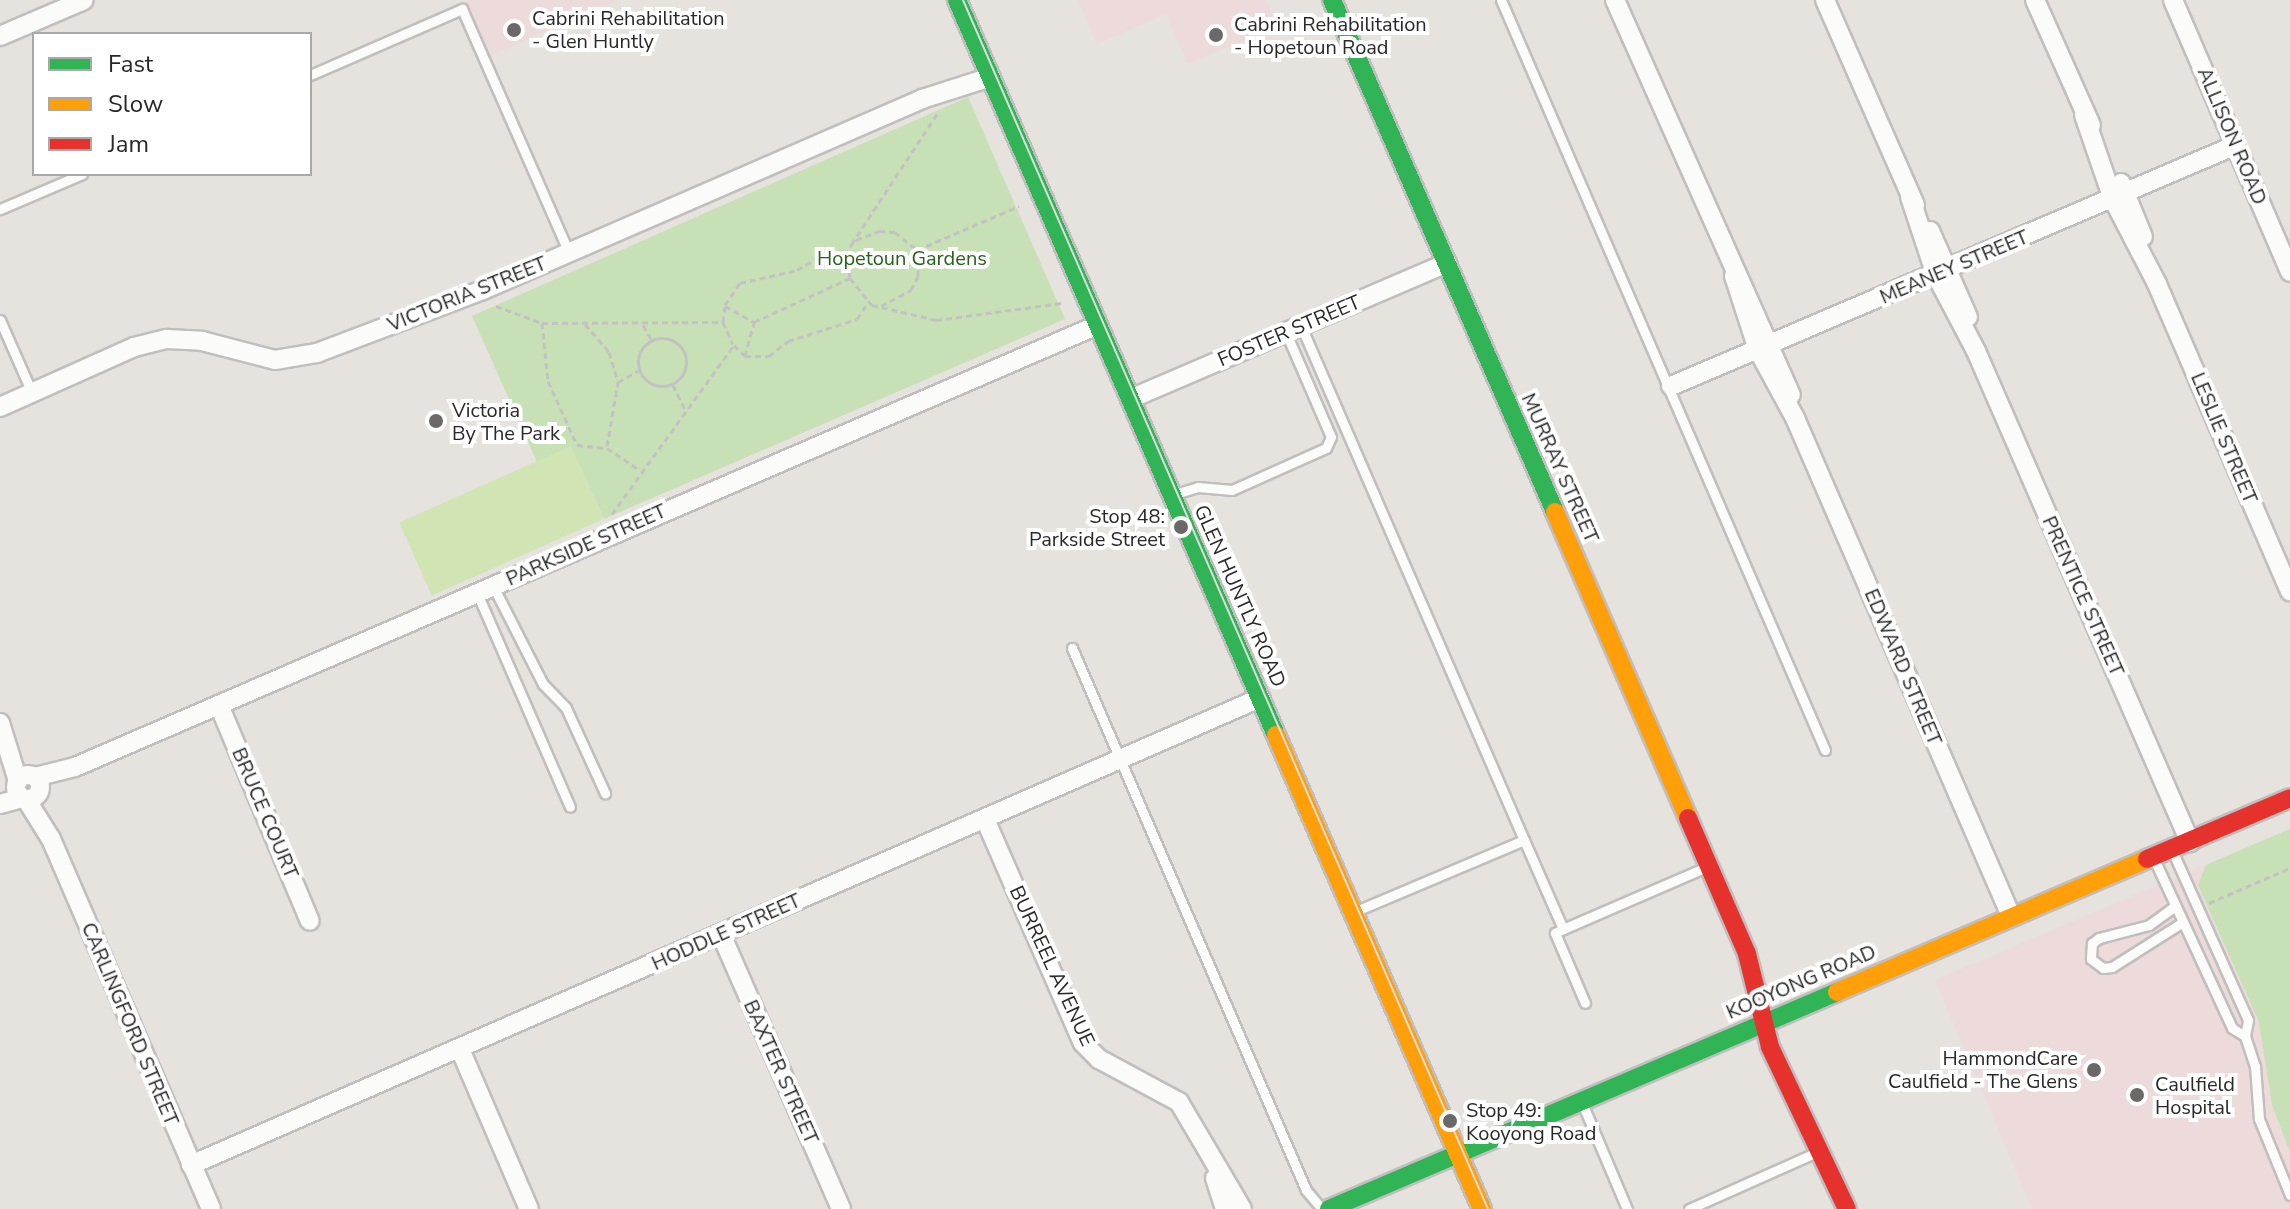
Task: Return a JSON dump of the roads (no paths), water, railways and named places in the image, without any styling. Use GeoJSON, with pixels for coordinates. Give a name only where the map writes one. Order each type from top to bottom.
{"type":"FeatureCollection","features":[{"type":"Feature","properties":{"kind":"street"},"geometry":{"type":"LineString","coordinates":[[0,36],[84,0]]}},
{"type":"Feature","properties":{"kind":"street","name":"GLEN HUNTLY ROAD"},"geometry":{"type":"LineString","coordinates":[[957,0],[1482,1209]]}},
{"type":"Feature","properties":{"kind":"street","name":"MURRAY STREET"},"geometry":{"type":"LineString","coordinates":[[1332,0],[1747,954],[1797,1095],[1847,1209]]}},
{"type":"Feature","properties":{"kind":"street","name":"EDWARD STREET"},"geometry":{"type":"LineString","coordinates":[[1615,0],[2011,916]]}},
{"type":"Feature","properties":{"kind":"street","name":"PRENTICE STREET"},"geometry":{"type":"LineString","coordinates":[[1825,0],[2190,842]]}},
{"type":"Feature","properties":{"kind":"street","name":"LESLIE STREET"},"geometry":{"type":"LineString","coordinates":[[2035,0],[2290,591]]}},
{"type":"Feature","properties":{"kind":"street","name":"ALLISON ROAD"},"geometry":{"type":"LineString","coordinates":[[2173,0],[2290,272]]}},
{"type":"Feature","properties":{"kind":"street","name":"VICTORIA STREET"},"geometry":{"type":"LineString","coordinates":[[0,407],[134,347],[167,339],[202,341],[275,360],[317,353],[569,253],[923,106],[988,69]]}},
{"type":"Feature","properties":{"kind":"street","name":"MEANEY STREET"},"geometry":{"type":"LineString","coordinates":[[1671,386],[2236,145]]}},
{"type":"Feature","properties":{"kind":"street","name":"FOSTER STREET"},"geometry":{"type":"LineString","coordinates":[[1130,399],[1447,263]]}},
{"type":"Feature","properties":{"kind":"street","name":"PARKSIDE STREET"},"geometry":{"type":"LineString","coordinates":[[0,795],[75,767],[1098,325]]}},
{"type":"Feature","properties":{"kind":"street","name":"HODDLE STREET"},"geometry":{"type":"LineString","coordinates":[[191,1165],[1260,698]]}},
{"type":"Feature","properties":{"kind":"street","name":"BRUCE COURT"},"geometry":{"type":"LineString","coordinates":[[219,705],[310,921]]}},
{"type":"Feature","properties":{"kind":"street","name":"CARLINGFORD STREET"},"geometry":{"type":"LineString","coordinates":[[2,727],[211,1209]]}},
{"type":"Feature","properties":{"kind":"street","name":"PARKSIDE STREET"},"geometry":{"type":"LineString","coordinates":[[0,804],[28,787]]}},
{"type":"Feature","properties":{"kind":"street","name":"KOOYONG ROAD"},"geometry":{"type":"LineString","coordinates":[[1329,1209],[2290,798]]}},
{"type":"Feature","properties":{"kind":"street","name":"BURREEL AVENUE"},"geometry":{"type":"LineString","coordinates":[[985,819],[1083,1043],[1099,1059],[1179,1102],[1242,1209]]}},
{"type":"Feature","properties":{"kind":"street","name":"BAXTER STREET"},"geometry":{"type":"LineString","coordinates":[[721,934],[841,1209]]}},
{"type":"Feature","properties":{"kind":"street"},"geometry":{"type":"LineString","coordinates":[[460,1049],[529,1209]]}},
{"type":"Feature","properties":{"kind":"street","name":"BURREEL AVENUE"},"geometry":{"type":"LineString","coordinates":[[1209,1156],[1225,1209]]}},
{"type":"Feature","properties":{"kind":"lane"},"geometry":{"type":"LineString","coordinates":[[1501,0],[1671,386],[1825,750]]}},
{"type":"Feature","properties":{"kind":"lane"},"geometry":{"type":"LineString","coordinates":[[312,74],[462,9],[569,253]]}},
{"type":"Feature","properties":{"kind":"lane"},"geometry":{"type":"LineString","coordinates":[[0,209],[77,176]]}},
{"type":"Feature","properties":{"kind":"lane"},"geometry":{"type":"LineString","coordinates":[[0,320],[32,393]]}},
{"type":"Feature","properties":{"kind":"lane"},"geometry":{"type":"LineString","coordinates":[[1172,495],[1198,487],[1232,490],[1326,448],[1331,437],[1294,329]]}},
{"type":"Feature","properties":{"kind":"lane"},"geometry":{"type":"LineString","coordinates":[[1294,329],[1563,929]]}},
{"type":"Feature","properties":{"kind":"lane"},"geometry":{"type":"LineString","coordinates":[[485,589],[543,684],[566,708],[605,793]]}},
{"type":"Feature","properties":{"kind":"lane"},"geometry":{"type":"LineString","coordinates":[[485,589],[570,807]]}},
{"type":"Feature","properties":{"kind":"lane"},"geometry":{"type":"LineString","coordinates":[[1072,648],[1306,1190],[1322,1209]]}},
{"type":"Feature","properties":{"kind":"lane"},"geometry":{"type":"LineString","coordinates":[[1353,912],[1524,840]]}},
{"type":"Feature","properties":{"kind":"lane"},"geometry":{"type":"LineString","coordinates":[[2172,849],[2248,1020],[2245,1036],[2255,1066],[2259,1119],[2290,1195]]}},
{"type":"Feature","properties":{"kind":"lane"},"geometry":{"type":"LineString","coordinates":[[2153,857],[2232,1028],[2245,1036]]}},
{"type":"Feature","properties":{"kind":"lane"},"geometry":{"type":"LineString","coordinates":[[1585,1003],[1555,933],[1709,866]]}},
{"type":"Feature","properties":{"kind":"lane"},"geometry":{"type":"LineString","coordinates":[[2175,906],[2164,918],[2141,929],[2099,938],[2092,943],[2091,959],[2103,968],[2112,967],[2183,922]]}},
{"type":"Feature","properties":{"kind":"lane"},"geometry":{"type":"LineString","coordinates":[[1581,1100],[1627,1209]]}},
{"type":"Feature","properties":{"kind":"lane"},"geometry":{"type":"LineString","coordinates":[[1689,1209],[1822,1150]]}},
{"type":"Feature","properties":{"kind":"tram line"},"geometry":{"type":"LineString","coordinates":[[963,0],[1488,1209]]}},
{"type":"Feature","properties":{"kind":"place","name":"Cabrini Rehabilitation - Glen Huntly"},"geometry":{"type":"Point","coordinates":[514,30]}},
{"type":"Feature","properties":{"kind":"place","name":"Cabrini Rehabilitation - Hopetoun Road"},"geometry":{"type":"Point","coordinates":[1216,35]}},
{"type":"Feature","properties":{"kind":"place","name":"Victoria By The Park"},"geometry":{"type":"Point","coordinates":[436,421]}},
{"type":"Feature","properties":{"kind":"place","name":"Stop 48: Parkside Street"},"geometry":{"type":"Point","coordinates":[1181,527]}},
{"type":"Feature","properties":{"kind":"place","name":"HammondCare Caulfield - The Glens"},"geometry":{"type":"Point","coordinates":[2094,1070]}},
{"type":"Feature","properties":{"kind":"place","name":"Caulfield Hospital"},"geometry":{"type":"Point","coordinates":[2137,1095]}},
{"type":"Feature","properties":{"kind":"place","name":"Stop 49: Kooyong Road"},"geometry":{"type":"Point","coordinates":[1450,1121]}},
{"type":"Feature","properties":{"kind":"park label","name":"Hopetoun Gardens"},"geometry":{"type":"Point","coordinates":[902,258]}}]}
